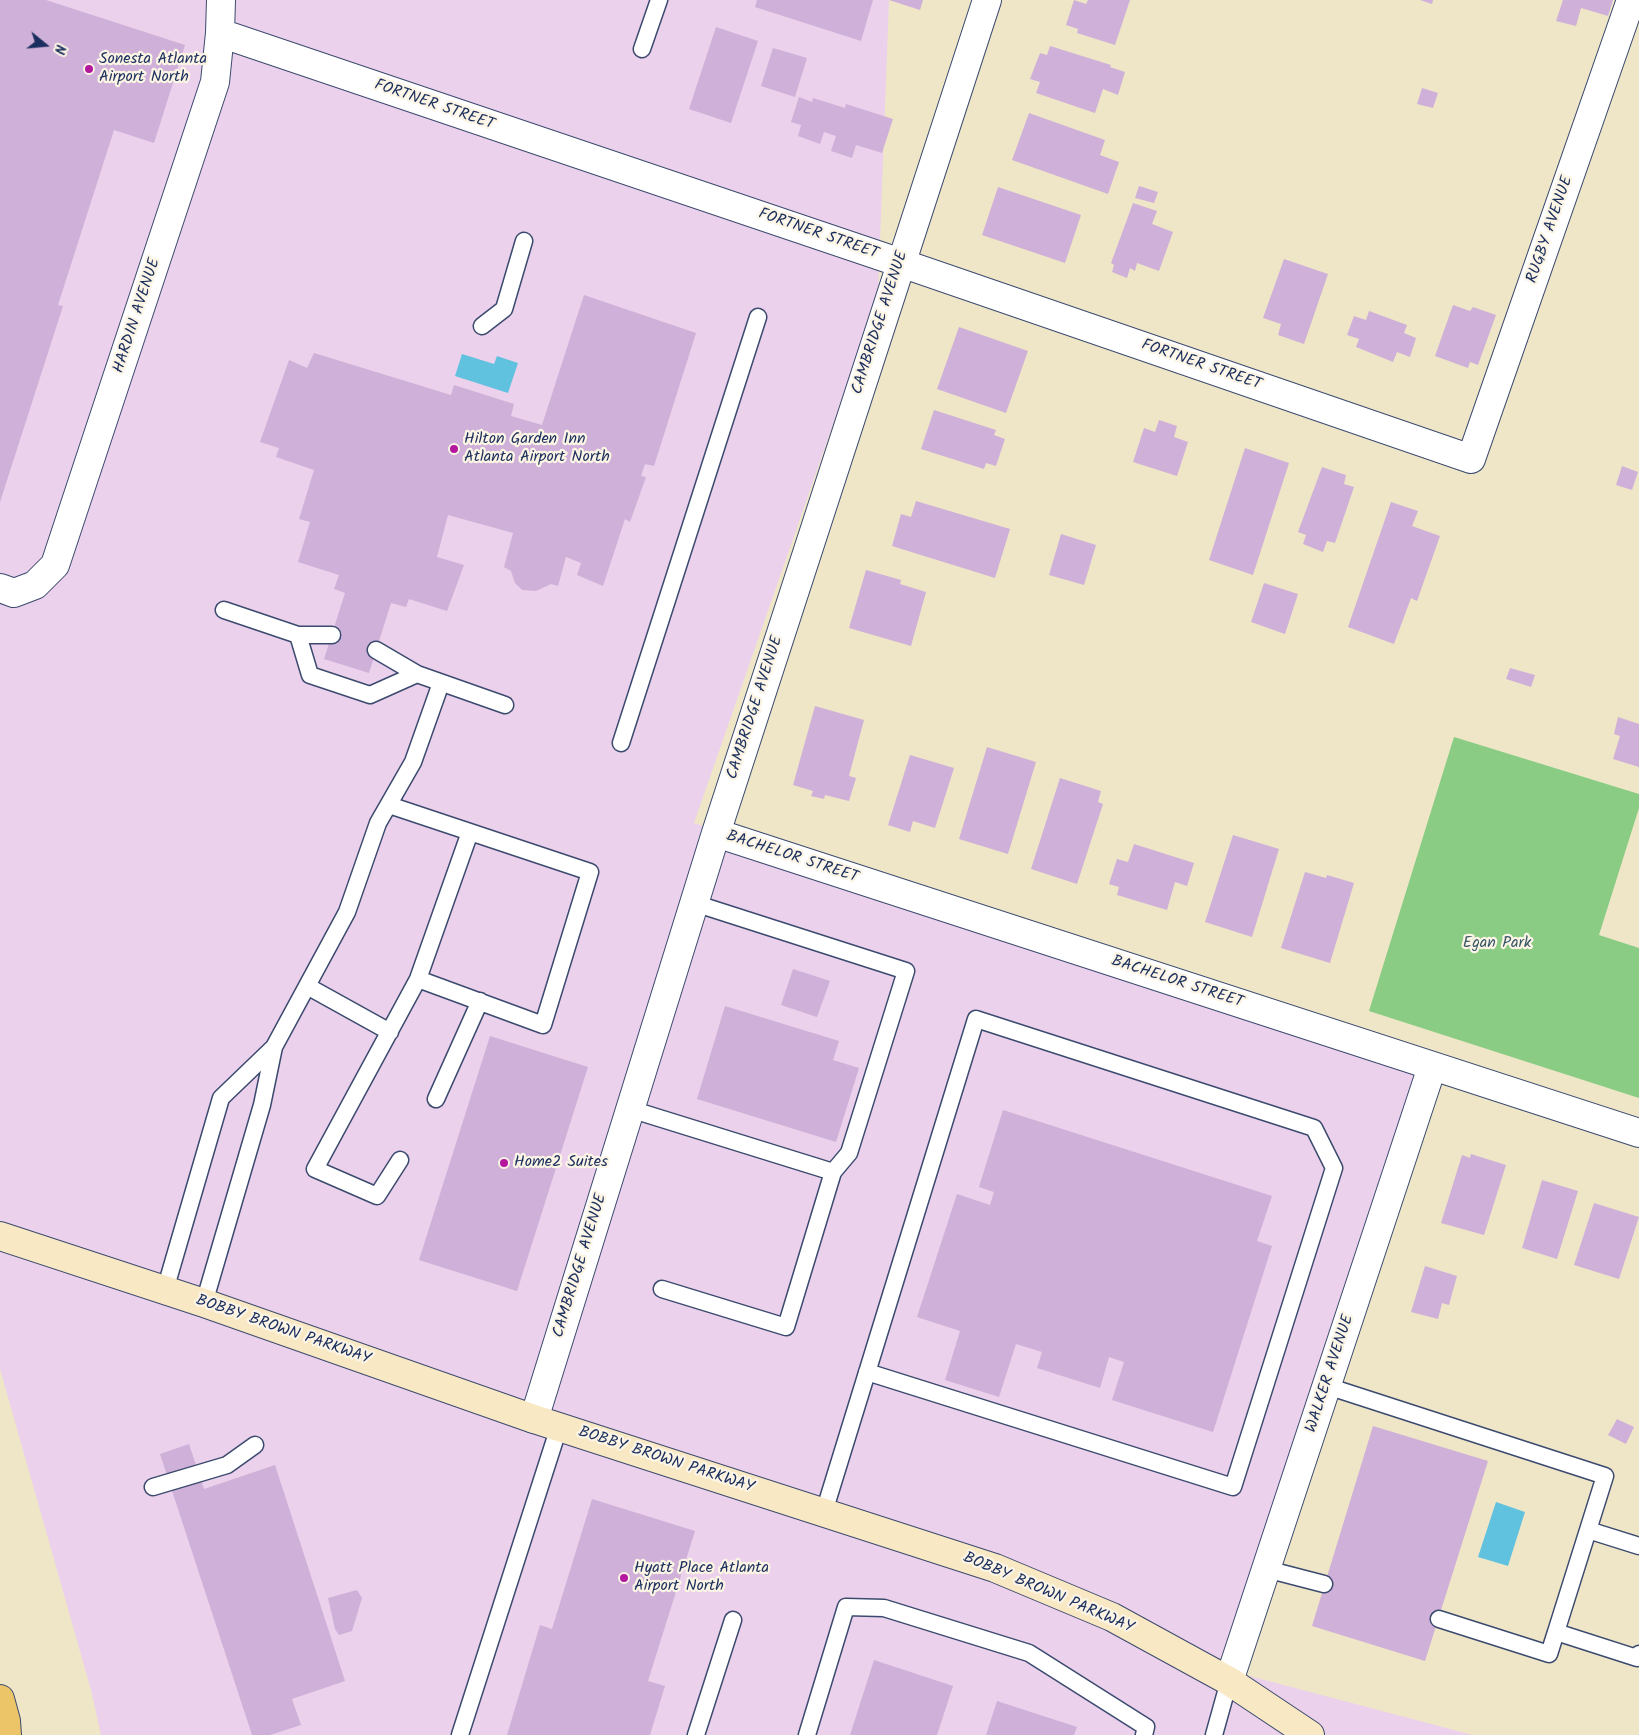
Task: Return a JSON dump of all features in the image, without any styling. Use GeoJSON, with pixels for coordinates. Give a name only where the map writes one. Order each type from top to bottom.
{"type":"FeatureCollection","features":[{"type":"Feature","properties":{"kind":"highway"},"geometry":{"type":"LineString","coordinates":[[0,1699],[6,1720],[7,1735]]}},
{"type":"Feature","properties":{"kind":"main road","name":"BOBBY BROWN PARKWAY"},"geometry":{"type":"LineString","coordinates":[[0,1236],[204,1303],[534,1419],[995,1568],[1112,1617],[1229,1681],[1310,1735]]}},
{"type":"Feature","properties":{"kind":"street","name":"HARDIN AVENUE"},"geometry":{"type":"LineString","coordinates":[[0,588],[14,593],[35,585],[55,565],[215,82],[221,0]]}},
{"type":"Feature","properties":{"kind":"street","name":"CAMBRIDGE AVENUE"},"geometry":{"type":"LineString","coordinates":[[534,1419],[694,902],[986,0]]}},
{"type":"Feature","properties":{"kind":"street","name":"RUGBY AVENUE"},"geometry":{"type":"LineString","coordinates":[[1471,460],[1631,0]]}},
{"type":"Feature","properties":{"kind":"street","name":"FORTNER STREET"},"geometry":{"type":"LineString","coordinates":[[220,33],[901,263],[1471,460]]}},
{"type":"Feature","properties":{"kind":"street","name":"BACHELOR STREET"},"geometry":{"type":"LineString","coordinates":[[716,833],[1639,1133]]}},
{"type":"Feature","properties":{"kind":"street","name":"WALKER AVENUE"},"geometry":{"type":"LineString","coordinates":[[1229,1681],[1432,1067]]}},
{"type":"Feature","properties":{"kind":"lane"},"geometry":{"type":"LineString","coordinates":[[642,49],[659,0]]}},
{"type":"Feature","properties":{"kind":"lane"},"geometry":{"type":"LineString","coordinates":[[482,326],[504,309],[524,241]]}},
{"type":"Feature","properties":{"kind":"lane"},"geometry":{"type":"LineString","coordinates":[[621,743],[758,317]]}},
{"type":"Feature","properties":{"kind":"lane"},"geometry":{"type":"LineString","coordinates":[[224,610],[298,635],[332,635]]}},
{"type":"Feature","properties":{"kind":"lane"},"geometry":{"type":"LineString","coordinates":[[298,635],[310,676],[370,695],[417,674]]}},
{"type":"Feature","properties":{"kind":"lane"},"geometry":{"type":"LineString","coordinates":[[376,650],[417,674],[504,705]]}},
{"type":"Feature","properties":{"kind":"lane"},"geometry":{"type":"LineString","coordinates":[[204,1303],[262,1105],[274,1047],[347,912],[378,823],[413,762],[441,683]]}},
{"type":"Feature","properties":{"kind":"lane"},"geometry":{"type":"LineString","coordinates":[[388,805],[590,872],[543,1025],[418,979]]}},
{"type":"Feature","properties":{"kind":"lane"},"geometry":{"type":"LineString","coordinates":[[400,1160],[378,1196],[315,1169],[418,979],[470,832]]}},
{"type":"Feature","properties":{"kind":"lane"},"geometry":{"type":"LineString","coordinates":[[662,1289],[786,1327],[833,1172],[849,1153],[906,971],[694,902]]}},
{"type":"Feature","properties":{"kind":"lane"},"geometry":{"type":"LineString","coordinates":[[307,986],[390,1032]]}},
{"type":"Feature","properties":{"kind":"lane"},"geometry":{"type":"LineString","coordinates":[[436,1099],[480,1001]]}},
{"type":"Feature","properties":{"kind":"lane"},"geometry":{"type":"LineString","coordinates":[[824,1512],[867,1372],[976,1019],[1314,1128],[1334,1168],[1233,1487],[867,1372]]}},
{"type":"Feature","properties":{"kind":"lane"},"geometry":{"type":"LineString","coordinates":[[164,1290],[221,1098],[274,1047]]}},
{"type":"Feature","properties":{"kind":"lane"},"geometry":{"type":"LineString","coordinates":[[630,1109],[833,1172]]}},
{"type":"Feature","properties":{"kind":"lane"},"geometry":{"type":"LineString","coordinates":[[1327,1386],[1605,1476],[1549,1654],[1439,1619]]}},
{"type":"Feature","properties":{"kind":"lane"},"geometry":{"type":"LineString","coordinates":[[460,1735],[559,1427]]}},
{"type":"Feature","properties":{"kind":"lane"},"geometry":{"type":"LineString","coordinates":[[153,1487],[227,1465],[255,1445]]}},
{"type":"Feature","properties":{"kind":"lane"},"geometry":{"type":"LineString","coordinates":[[1588,1530],[1639,1546]]}},
{"type":"Feature","properties":{"kind":"lane"},"geometry":{"type":"LineString","coordinates":[[1266,1569],[1324,1584]]}},
{"type":"Feature","properties":{"kind":"lane"},"geometry":{"type":"LineString","coordinates":[[807,1735],[846,1607],[884,1608],[1029,1653],[1146,1727],[1144,1735]]}},
{"type":"Feature","properties":{"kind":"lane"},"geometry":{"type":"LineString","coordinates":[[696,1735],[733,1620]]}},
{"type":"Feature","properties":{"kind":"lane"},"geometry":{"type":"LineString","coordinates":[[1556,1632],[1638,1658],[1639,1654]]}},
{"type":"Feature","properties":{"kind":"lane"},"geometry":{"type":"LineString","coordinates":[[1214,1735],[1229,1681]]}},
{"type":"Feature","properties":{"kind":"shaded area"},"geometry":{"type":"Polygon","coordinates":[[[0,0],[889,0],[878,295],[694,823],[1426,1070],[1242,1674],[1473,1735],[101,1735],[91,1690],[0,1369],[0,0]]]}},
{"type":"Feature","properties":{"kind":"green space","name":"Egan Park"},"geometry":{"type":"Polygon","coordinates":[[[1454,737],[1639,794],[1639,808],[1599,935],[1639,948],[1639,1098],[1369,1011],[1454,737]]]}},
{"type":"Feature","properties":{"kind":"water"},"geometry":{"type":"Polygon","coordinates":[[[462,354],[494,364],[497,356],[518,363],[508,393],[455,376],[462,354]]]}},
{"type":"Feature","properties":{"kind":"water"},"geometry":{"type":"Polygon","coordinates":[[[1496,1502],[1525,1512],[1508,1566],[1478,1557],[1496,1502]]]}},
{"type":"Feature","properties":{"kind":"building"},"geometry":{"type":"Polygon","coordinates":[[[0,0],[46,0],[185,45],[154,143],[114,130],[58,305],[63,306],[0,502],[0,0]]]}},
{"type":"Feature","properties":{"kind":"building"},"geometry":{"type":"Polygon","coordinates":[[[757,0],[873,0],[861,41],[755,7],[757,0]]]}},
{"type":"Feature","properties":{"kind":"building"},"geometry":{"type":"Polygon","coordinates":[[[889,0],[923,0],[920,10],[889,0]]]}},
{"type":"Feature","properties":{"kind":"building"},"geometry":{"type":"Polygon","coordinates":[[[1074,0],[1086,4],[1088,0],[1130,0],[1115,45],[1077,33],[1078,29],[1066,25],[1074,0]]]}},
{"type":"Feature","properties":{"kind":"building"},"geometry":{"type":"Polygon","coordinates":[[[1420,0],[1433,0],[1432,4],[1420,0]]]}},
{"type":"Feature","properties":{"kind":"building"},"geometry":{"type":"Polygon","coordinates":[[[1563,0],[1613,0],[1608,16],[1581,8],[1576,26],[1556,21],[1563,0]]]}},
{"type":"Feature","properties":{"kind":"building"},"geometry":{"type":"Polygon","coordinates":[[[716,27],[758,41],[731,123],[689,109],[716,27]]]}},
{"type":"Feature","properties":{"kind":"building"},"geometry":{"type":"Polygon","coordinates":[[[1050,46],[1111,65],[1110,67],[1125,72],[1118,95],[1103,89],[1095,113],[1036,93],[1040,82],[1030,79],[1040,53],[1047,55],[1050,46]]]}},
{"type":"Feature","properties":{"kind":"building"},"geometry":{"type":"Polygon","coordinates":[[[773,48],[807,58],[795,97],[761,86],[773,48]]]}},
{"type":"Feature","properties":{"kind":"building"},"geometry":{"type":"Polygon","coordinates":[[[1422,88],[1438,93],[1433,108],[1417,104],[1422,88]]]}},
{"type":"Feature","properties":{"kind":"building"},"geometry":{"type":"Polygon","coordinates":[[[799,97],[812,102],[813,98],[845,108],[846,104],[893,119],[882,153],[856,145],[852,158],[831,151],[836,136],[824,132],[820,144],[798,136],[801,125],[791,122],[799,97]]]}},
{"type":"Feature","properties":{"kind":"building"},"geometry":{"type":"Polygon","coordinates":[[[1029,113],[1105,140],[1100,155],[1119,162],[1108,194],[1012,160],[1029,113]]]}},
{"type":"Feature","properties":{"kind":"building"},"geometry":{"type":"Polygon","coordinates":[[[1139,186],[1158,192],[1154,203],[1135,198],[1139,186]]]}},
{"type":"Feature","properties":{"kind":"building"},"geometry":{"type":"Polygon","coordinates":[[[998,187],[1081,215],[1065,263],[982,235],[998,187]]]}},
{"type":"Feature","properties":{"kind":"building"},"geometry":{"type":"Polygon","coordinates":[[[1133,203],[1157,211],[1152,224],[1173,232],[1159,271],[1137,263],[1135,271],[1130,268],[1127,278],[1112,272],[1114,265],[1111,263],[1133,203]]]}},
{"type":"Feature","properties":{"kind":"building"},"geometry":{"type":"Polygon","coordinates":[[[1284,259],[1328,274],[1304,344],[1278,335],[1281,324],[1263,318],[1284,259]]]}},
{"type":"Feature","properties":{"kind":"building"},"geometry":{"type":"Polygon","coordinates":[[[584,295],[696,333],[654,466],[645,464],[641,476],[646,477],[630,522],[625,519],[603,586],[577,575],[581,563],[566,557],[558,586],[551,584],[536,591],[522,590],[515,583],[511,571],[504,567],[513,533],[448,515],[437,557],[464,565],[447,611],[409,599],[406,607],[391,603],[369,673],[324,659],[345,593],[334,589],[339,575],[298,562],[310,522],[299,519],[314,470],[276,457],[279,448],[260,442],[289,360],[307,368],[314,353],[451,395],[454,385],[514,404],[511,416],[542,425],[584,295]]]}},
{"type":"Feature","properties":{"kind":"building"},"geometry":{"type":"Polygon","coordinates":[[[1453,305],[1470,311],[1473,307],[1496,315],[1478,365],[1470,362],[1468,368],[1435,356],[1453,305]]]}},
{"type":"Feature","properties":{"kind":"building"},"geometry":{"type":"Polygon","coordinates":[[[1369,311],[1407,325],[1404,333],[1416,338],[1410,357],[1397,352],[1393,362],[1356,347],[1359,339],[1347,335],[1354,316],[1366,320],[1369,311]]]}},
{"type":"Feature","properties":{"kind":"building"},"geometry":{"type":"Polygon","coordinates":[[[959,327],[1028,351],[1006,413],[937,389],[959,327]]]}},
{"type":"Feature","properties":{"kind":"building"},"geometry":{"type":"Polygon","coordinates":[[[934,410],[996,430],[994,435],[1005,439],[996,466],[986,463],[984,469],[921,449],[934,410]]]}},
{"type":"Feature","properties":{"kind":"building"},"geometry":{"type":"Polygon","coordinates":[[[1159,420],[1177,426],[1174,437],[1188,442],[1177,476],[1133,462],[1144,428],[1155,432],[1159,420]]]}},
{"type":"Feature","properties":{"kind":"building"},"geometry":{"type":"Polygon","coordinates":[[[1245,448],[1289,463],[1253,575],[1209,560],[1245,448]]]}},
{"type":"Feature","properties":{"kind":"building"},"geometry":{"type":"Polygon","coordinates":[[[1622,466],[1638,472],[1632,490],[1616,485],[1622,466]]]}},
{"type":"Feature","properties":{"kind":"building"},"geometry":{"type":"Polygon","coordinates":[[[1322,467],[1346,475],[1344,484],[1354,487],[1335,543],[1327,541],[1323,552],[1303,544],[1306,535],[1298,532],[1322,467]]]}},
{"type":"Feature","properties":{"kind":"building"},"geometry":{"type":"Polygon","coordinates":[[[916,501],[1010,529],[995,578],[892,546],[901,514],[911,517],[916,501]]]}},
{"type":"Feature","properties":{"kind":"building"},"geometry":{"type":"Polygon","coordinates":[[[1391,502],[1418,511],[1412,526],[1440,536],[1417,601],[1411,598],[1394,644],[1348,627],[1391,502]]]}},
{"type":"Feature","properties":{"kind":"building"},"geometry":{"type":"Polygon","coordinates":[[[1061,534],[1096,545],[1084,585],[1049,575],[1061,534]]]}},
{"type":"Feature","properties":{"kind":"building"},"geometry":{"type":"Polygon","coordinates":[[[866,570],[901,580],[900,584],[926,592],[911,646],[849,628],[866,570]]]}},
{"type":"Feature","properties":{"kind":"building"},"geometry":{"type":"Polygon","coordinates":[[[1264,583],[1298,594],[1285,634],[1251,622],[1264,583]]]}},
{"type":"Feature","properties":{"kind":"building"},"geometry":{"type":"Polygon","coordinates":[[[1510,668],[1535,675],[1531,687],[1506,679],[1510,668]]]}},
{"type":"Feature","properties":{"kind":"building"},"geometry":{"type":"Polygon","coordinates":[[[815,706],[864,720],[849,776],[856,778],[849,801],[825,795],[824,799],[811,796],[813,791],[793,785],[815,706]]]}},
{"type":"Feature","properties":{"kind":"building"},"geometry":{"type":"Polygon","coordinates":[[[1618,717],[1639,724],[1639,767],[1613,759],[1620,736],[1614,734],[1618,717]]]}},
{"type":"Feature","properties":{"kind":"building"},"geometry":{"type":"Polygon","coordinates":[[[987,747],[1036,762],[1008,854],[959,839],[987,747]]]}},
{"type":"Feature","properties":{"kind":"building"},"geometry":{"type":"Polygon","coordinates":[[[910,755],[954,768],[935,828],[913,821],[910,832],[888,825],[910,755]]]}},
{"type":"Feature","properties":{"kind":"building"},"geometry":{"type":"Polygon","coordinates":[[[1060,778],[1101,791],[1098,802],[1103,804],[1077,884],[1031,869],[1060,778]]]}},
{"type":"Feature","properties":{"kind":"building"},"geometry":{"type":"Polygon","coordinates":[[[1233,835],[1279,849],[1252,937],[1205,922],[1233,835]]]}},
{"type":"Feature","properties":{"kind":"building"},"geometry":{"type":"Polygon","coordinates":[[[1134,844],[1194,863],[1187,886],[1175,882],[1167,910],[1117,895],[1119,887],[1109,884],[1117,859],[1128,862],[1134,844]]]}},
{"type":"Feature","properties":{"kind":"building"},"geometry":{"type":"Polygon","coordinates":[[[1305,872],[1326,878],[1327,875],[1354,883],[1330,963],[1281,948],[1305,872]]]}},
{"type":"Feature","properties":{"kind":"building"},"geometry":{"type":"Polygon","coordinates":[[[793,969],[830,981],[817,1017],[781,1005],[793,969]]]}},
{"type":"Feature","properties":{"kind":"building"},"geometry":{"type":"Polygon","coordinates":[[[725,1006],[839,1041],[833,1060],[859,1068],[836,1142],[697,1099],[725,1006]]]}},
{"type":"Feature","properties":{"kind":"building","name":"Home2 Suites"},"geometry":{"type":"Polygon","coordinates":[[[490,1036],[588,1067],[517,1291],[419,1260],[490,1036]]]}},
{"type":"Feature","properties":{"kind":"building"},"geometry":{"type":"Polygon","coordinates":[[[1003,1110],[1272,1196],[1257,1241],[1272,1246],[1213,1432],[1112,1400],[1124,1362],[1109,1357],[1100,1388],[1037,1368],[1042,1352],[1016,1344],[999,1397],[945,1380],[960,1331],[917,1317],[957,1194],[990,1205],[994,1192],[979,1187],[1003,1110]]]}},
{"type":"Feature","properties":{"kind":"building"},"geometry":{"type":"Polygon","coordinates":[[[1471,1154],[1506,1165],[1484,1235],[1441,1223],[1462,1155],[1470,1158],[1471,1154]]]}},
{"type":"Feature","properties":{"kind":"building"},"geometry":{"type":"Polygon","coordinates":[[[1542,1180],[1578,1191],[1557,1259],[1522,1248],[1542,1180]]]}},
{"type":"Feature","properties":{"kind":"building"},"geometry":{"type":"Polygon","coordinates":[[[1594,1203],[1639,1217],[1619,1279],[1574,1265],[1594,1203]]]}},
{"type":"Feature","properties":{"kind":"building"},"geometry":{"type":"Polygon","coordinates":[[[1425,1266],[1457,1276],[1449,1305],[1442,1303],[1438,1319],[1411,1312],[1425,1266]]]}},
{"type":"Feature","properties":{"kind":"building"},"geometry":{"type":"Polygon","coordinates":[[[1617,1419],[1634,1427],[1626,1444],[1608,1435],[1617,1419]]]}},
{"type":"Feature","properties":{"kind":"building"},"geometry":{"type":"Polygon","coordinates":[[[1373,1426],[1488,1461],[1425,1661],[1312,1626],[1373,1426]]]}},
{"type":"Feature","properties":{"kind":"building"},"geometry":{"type":"Polygon","coordinates":[[[189,1444],[204,1489],[275,1465],[345,1681],[292,1699],[301,1725],[270,1735],[252,1735],[160,1454],[189,1444]]]}},
{"type":"Feature","properties":{"kind":"building","name":"Hyatt Place Atlanta Airport North"},"geometry":{"type":"Polygon","coordinates":[[[592,1499],[695,1531],[648,1681],[665,1686],[650,1735],[507,1735],[540,1625],[552,1629],[592,1499]]]}},
{"type":"Feature","properties":{"kind":"building"},"geometry":{"type":"Polygon","coordinates":[[[357,1590],[362,1598],[352,1631],[339,1635],[335,1629],[328,1598],[357,1590]]]}},
{"type":"Feature","properties":{"kind":"building"},"geometry":{"type":"Polygon","coordinates":[[[874,1660],[953,1686],[937,1735],[850,1735],[874,1660]]]}},
{"type":"Feature","properties":{"kind":"building"},"geometry":{"type":"Polygon","coordinates":[[[997,1701],[1077,1727],[1074,1735],[986,1735],[997,1701]]]}},
{"type":"Feature","properties":{"kind":"place","name":"Sonesta Atlanta Airport North"},"geometry":{"type":"Point","coordinates":[89,69]}},
{"type":"Feature","properties":{"kind":"place","name":"Hilton Garden Inn Atlanta Airport North"},"geometry":{"type":"Point","coordinates":[454,449]}},
{"type":"Feature","properties":{"kind":"place","name":"Home2 Suites"},"geometry":{"type":"Point","coordinates":[504,1163]}},
{"type":"Feature","properties":{"kind":"place","name":"Hyatt Place Atlanta Airport North"},"geometry":{"type":"Point","coordinates":[624,1578]}}]}
